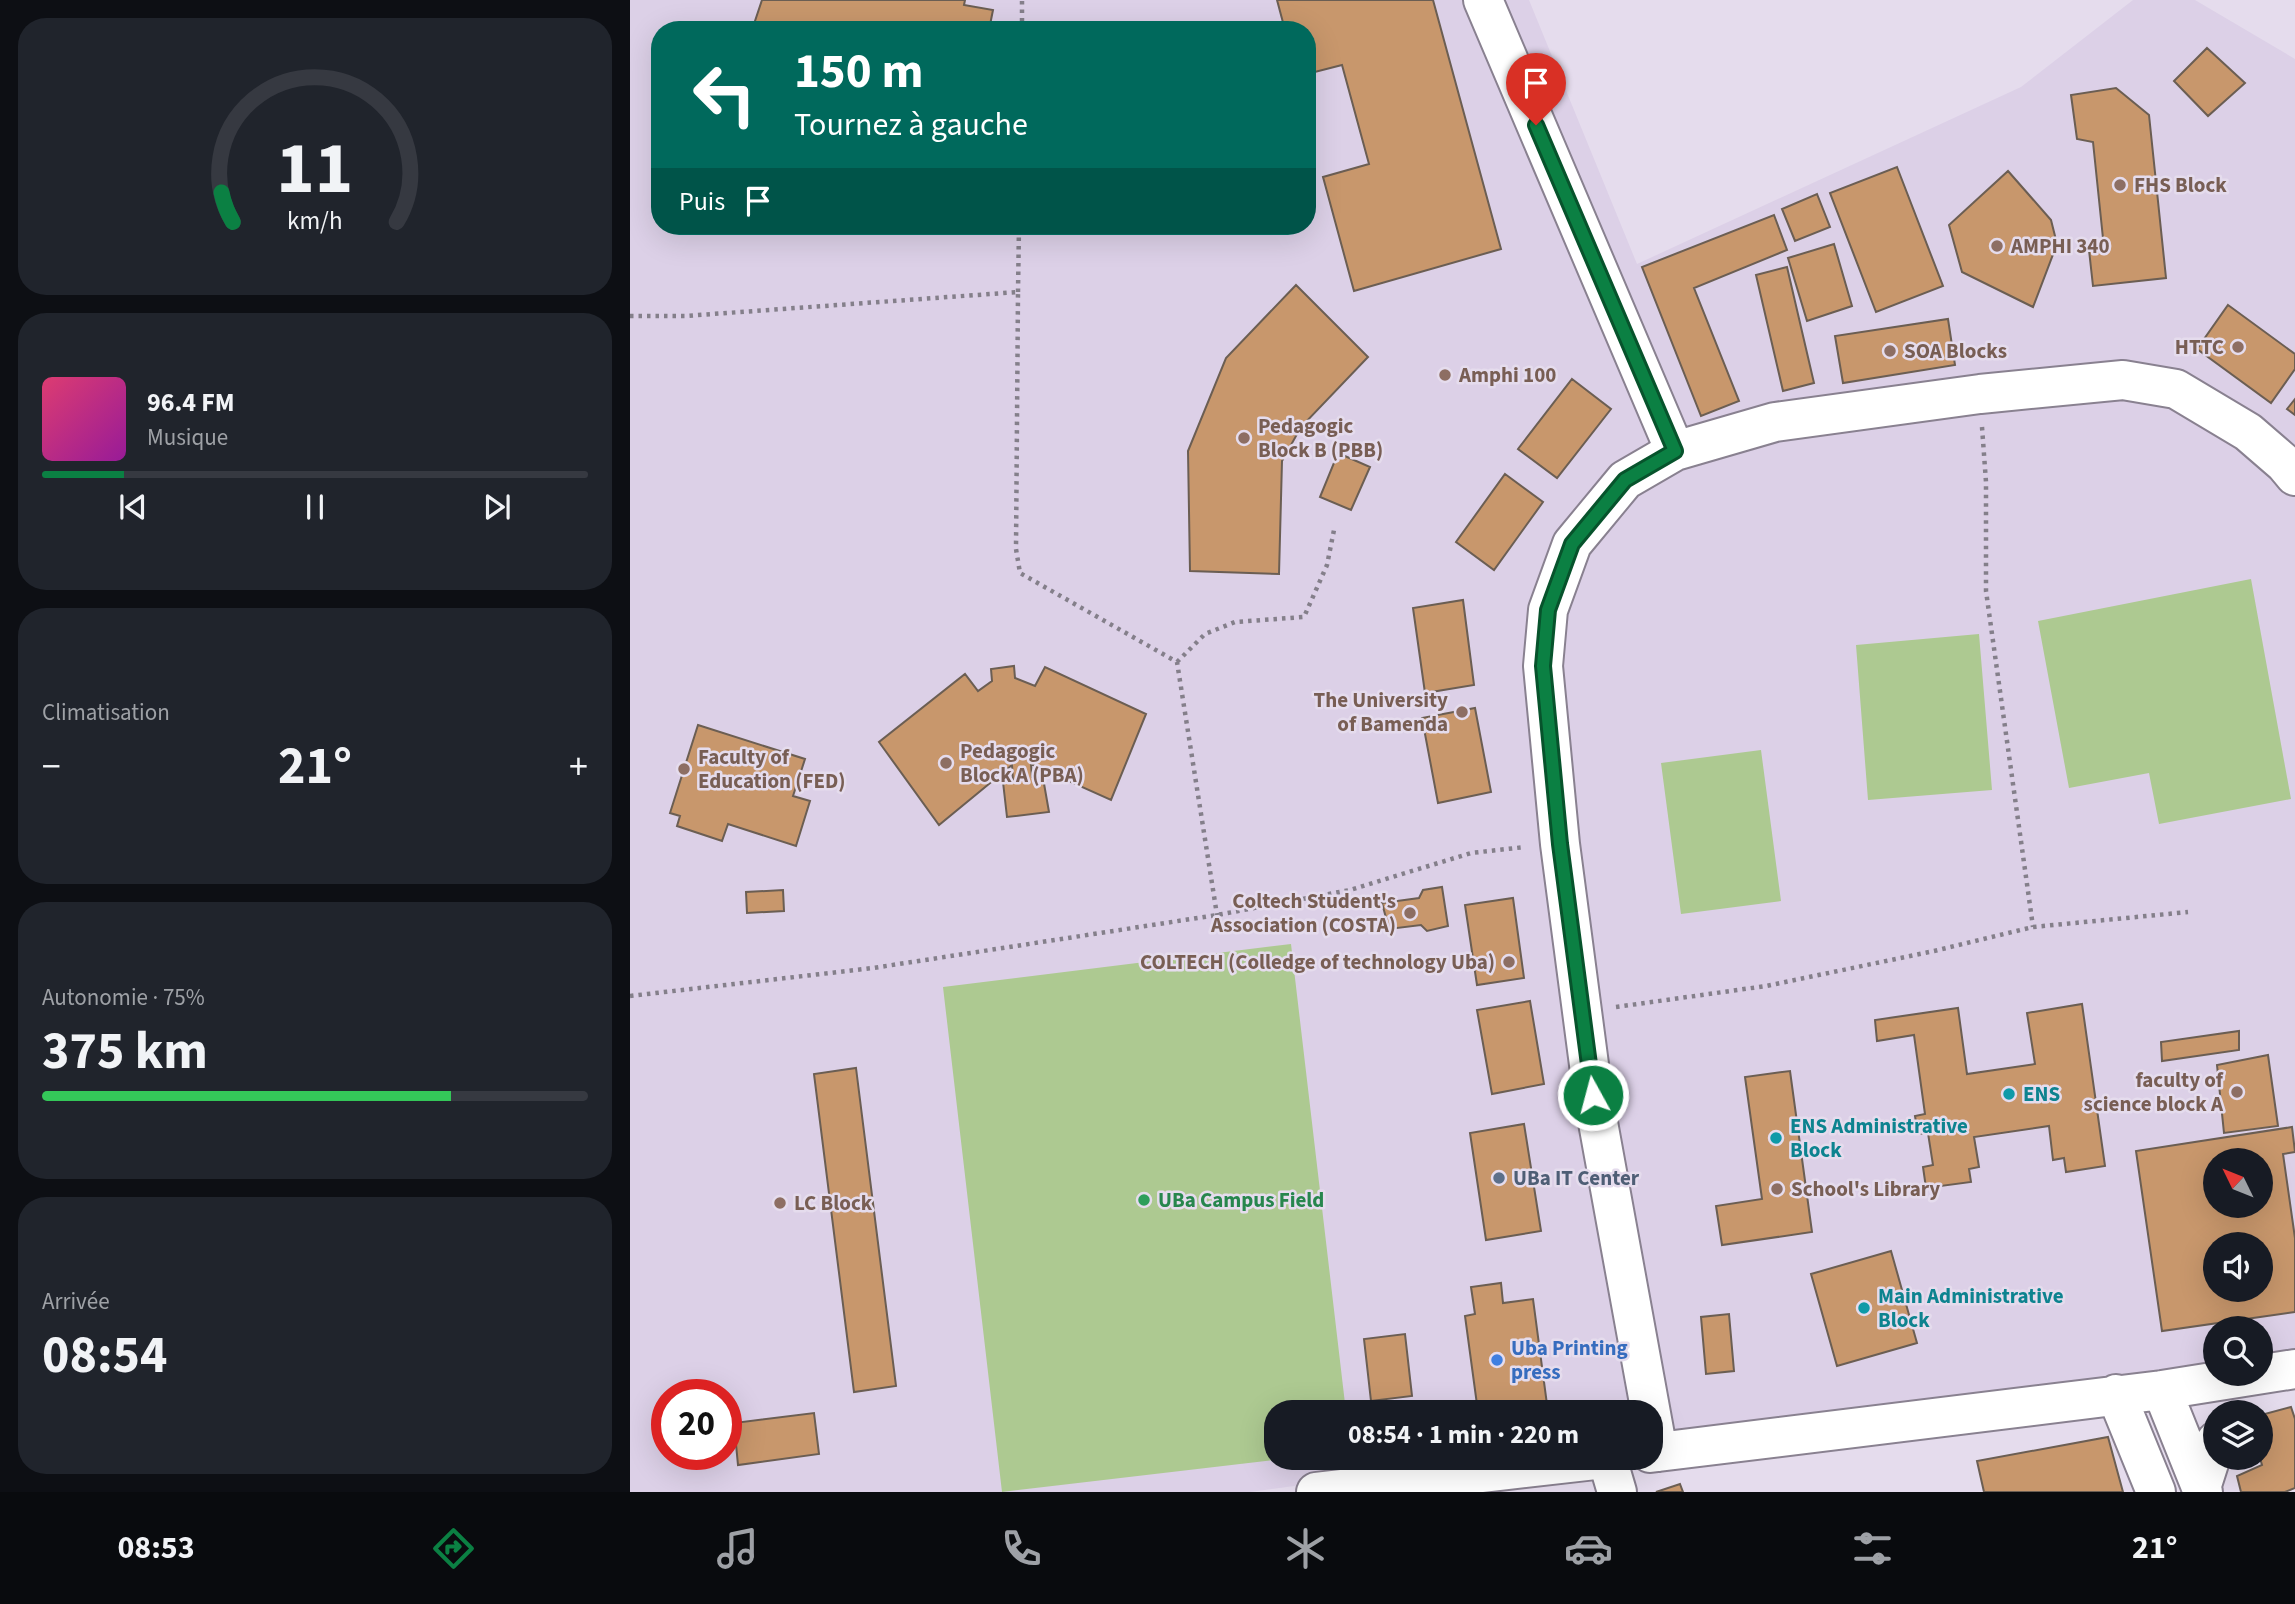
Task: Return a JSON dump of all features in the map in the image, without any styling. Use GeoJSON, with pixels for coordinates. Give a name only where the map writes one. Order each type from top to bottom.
{"type":"FeatureCollection","features":[{"type":"Feature","properties":{"kind":"street"},"geometry":{"type":"LineString","coordinates":[[1483,0],[1675,451]]}},
{"type":"Feature","properties":{"kind":"street"},"geometry":{"type":"LineString","coordinates":[[1645,1400],[1593,1095],[1560,844],[1543,666],[1548,610],[1572,544],[1625,480],[1675,451],[1775,422],[1980,394],[2123,380],[2176,389],[2248,432],[2295,476]]}},
{"type":"Feature","properties":{"kind":"street"},"geometry":{"type":"LineString","coordinates":[[2273,1372],[2295,1369]]}},
{"type":"Feature","properties":{"kind":"street"},"geometry":{"type":"LineString","coordinates":[[1663,1452],[2203,1384]]}},
{"type":"Feature","properties":{"kind":"street"},"geometry":{"type":"LineString","coordinates":[[2162,1390],[2202,1490]]}},
{"type":"Feature","properties":{"kind":"street"},"geometry":{"type":"LineString","coordinates":[[2116,1394],[2156,1492]]}},
{"type":"Feature","properties":{"kind":"street"},"geometry":{"type":"LineString","coordinates":[[1316,1492],[1504,1470]]}},
{"type":"Feature","properties":{"kind":"street"},"geometry":{"type":"LineString","coordinates":[[1611,1470],[1617,1492]]}},
{"type":"Feature","properties":{"kind":"street"},"geometry":{"type":"LineString","coordinates":[[2202,1490],[2208,1470]]}},
{"type":"Feature","properties":{"kind":"path"},"geometry":{"type":"LineString","coordinates":[[1022,0],[1022,21]]}},
{"type":"Feature","properties":{"kind":"path"},"geometry":{"type":"LineString","coordinates":[[1019,235],[1016,549],[1020,573],[1177,662]]}},
{"type":"Feature","properties":{"kind":"path"},"geometry":{"type":"LineString","coordinates":[[630,316],[685,316],[1018,292]]}},
{"type":"Feature","properties":{"kind":"path"},"geometry":{"type":"LineString","coordinates":[[1980,394],[1986,482],[1986,592],[2033,927]]}},
{"type":"Feature","properties":{"kind":"path"},"geometry":{"type":"LineString","coordinates":[[1177,662],[1205,635],[1235,622],[1304,617],[1327,565],[1334,530]]}},
{"type":"Feature","properties":{"kind":"path"},"geometry":{"type":"LineString","coordinates":[[1177,662],[1217,915]]}},
{"type":"Feature","properties":{"kind":"path"},"geometry":{"type":"LineString","coordinates":[[630,996],[873,968],[1217,915],[1350,890],[1471,853],[1560,844]]}},
{"type":"Feature","properties":{"kind":"path"},"geometry":{"type":"LineString","coordinates":[[1582,1012],[1766,986],[2033,927],[2188,912]]}},
{"type":"Feature","properties":{"kind":"shaded area","name":"The University of Bamenda"},"geometry":{"type":"Polygon","coordinates":[[[630,0],[1529,0],[1637,264],[2021,87],[2133,0],[2195,0],[2295,59],[2295,1370],[2273,1372],[2273,1316],[2203,1316],[2203,1376],[1663,1438],[1663,1400],[1264,1400],[1264,1470],[1416,1470],[1250,1492],[630,1492],[630,0]]]}},
{"type":"Feature","properties":{"kind":"green space"},"geometry":{"type":"Polygon","coordinates":[[[2251,579],[2291,799],[2159,824],[2149,773],[2069,788],[2038,621],[2251,579]]]}},
{"type":"Feature","properties":{"kind":"green space"},"geometry":{"type":"Polygon","coordinates":[[[1979,634],[1992,790],[1868,800],[1856,645],[1979,634]]]}},
{"type":"Feature","properties":{"kind":"green space"},"geometry":{"type":"Polygon","coordinates":[[[1761,750],[1781,901],[1681,914],[1661,763],[1761,750]]]}},
{"type":"Feature","properties":{"kind":"green space","name":"UBa Campus Field"},"geometry":{"type":"Polygon","coordinates":[[[1291,944],[1345,1400],[1264,1400],[1264,1461],[1002,1492],[943,987],[1291,944]]]}},
{"type":"Feature","properties":{"kind":"building"},"geometry":{"type":"Polygon","coordinates":[[[762,0],[965,0],[964,5],[993,10],[991,21],[755,21],[762,0]]]}},
{"type":"Feature","properties":{"kind":"building"},"geometry":{"type":"Polygon","coordinates":[[[1277,0],[1433,0],[1501,249],[1354,291],[1323,177],[1369,164],[1342,65],[1316,72],[1316,21],[1283,21],[1277,0]]]}},
{"type":"Feature","properties":{"kind":"building"},"geometry":{"type":"Polygon","coordinates":[[[2207,48],[2245,83],[2208,116],[2174,81],[2207,48]]]}},
{"type":"Feature","properties":{"kind":"building"},"geometry":{"type":"Polygon","coordinates":[[[2116,88],[2149,115],[2166,278],[2093,286],[2089,250],[2104,248],[2093,142],[2077,139],[2071,95],[2116,88]]]}},
{"type":"Feature","properties":{"kind":"building"},"geometry":{"type":"Polygon","coordinates":[[[1897,167],[1943,286],[1876,312],[1830,193],[1897,167]]]}},
{"type":"Feature","properties":{"kind":"building","name":"AMPHI 340"},"geometry":{"type":"Polygon","coordinates":[[[2008,171],[2051,220],[2057,244],[2033,307],[1962,272],[1949,225],[2008,171]]]}},
{"type":"Feature","properties":{"kind":"building"},"geometry":{"type":"Polygon","coordinates":[[[1817,194],[1830,227],[1795,241],[1782,209],[1817,194]]]}},
{"type":"Feature","properties":{"kind":"building"},"geometry":{"type":"Polygon","coordinates":[[[1774,215],[1787,250],[1694,288],[1739,401],[1701,416],[1642,267],[1774,215]]]}},
{"type":"Feature","properties":{"kind":"building"},"geometry":{"type":"Polygon","coordinates":[[[1834,244],[1852,306],[1807,321],[1788,258],[1834,244]]]}},
{"type":"Feature","properties":{"kind":"building"},"geometry":{"type":"Polygon","coordinates":[[[1787,267],[1814,383],[1783,391],[1756,275],[1787,267]]]}},
{"type":"Feature","properties":{"kind":"building"},"geometry":{"type":"Polygon","coordinates":[[[1296,285],[1368,357],[1301,427],[1282,461],[1279,574],[1190,571],[1188,451],[1226,358],[1296,285]]]}},
{"type":"Feature","properties":{"kind":"building"},"geometry":{"type":"Polygon","coordinates":[[[2228,305],[2295,354],[2295,369],[2271,403],[2197,349],[2228,305]]]}},
{"type":"Feature","properties":{"kind":"building"},"geometry":{"type":"Polygon","coordinates":[[[1948,319],[1955,365],[1843,383],[1835,336],[1948,319]]]}},
{"type":"Feature","properties":{"kind":"building"},"geometry":{"type":"Polygon","coordinates":[[[1572,379],[1611,409],[1557,478],[1518,449],[1572,379]]]}},
{"type":"Feature","properties":{"kind":"building"},"geometry":{"type":"Polygon","coordinates":[[[2295,399],[2295,415],[2287,409],[2295,399]]]}},
{"type":"Feature","properties":{"kind":"building"},"geometry":{"type":"Polygon","coordinates":[[[1338,453],[1370,467],[1351,510],[1320,497],[1338,453]]]}},
{"type":"Feature","properties":{"kind":"building"},"geometry":{"type":"Polygon","coordinates":[[[1505,474],[1543,502],[1494,570],[1456,542],[1505,474]]]}},
{"type":"Feature","properties":{"kind":"building"},"geometry":{"type":"Polygon","coordinates":[[[1463,600],[1474,685],[1425,693],[1413,608],[1463,600]]]}},
{"type":"Feature","properties":{"kind":"building","name":"Pedagogic Block A (PBA)"},"geometry":{"type":"Polygon","coordinates":[[[1014,666],[1015,678],[1035,686],[1045,667],[1146,714],[1111,800],[1031,764],[1032,777],[1043,778],[1049,812],[1007,817],[1003,782],[1013,781],[1012,765],[939,825],[879,742],[965,674],[978,691],[992,681],[991,669],[1014,666]]]}},
{"type":"Feature","properties":{"kind":"building"},"geometry":{"type":"Polygon","coordinates":[[[1475,708],[1491,792],[1438,803],[1422,718],[1475,708]]]}},
{"type":"Feature","properties":{"kind":"building"},"geometry":{"type":"Polygon","coordinates":[[[698,725],[805,759],[793,796],[810,801],[796,846],[728,824],[722,841],[677,826],[680,816],[670,813],[698,725]]]}},
{"type":"Feature","properties":{"kind":"building"},"geometry":{"type":"Polygon","coordinates":[[[1442,887],[1448,926],[1427,931],[1421,925],[1389,929],[1382,903],[1419,898],[1423,890],[1442,887]]]}},
{"type":"Feature","properties":{"kind":"building"},"geometry":{"type":"Polygon","coordinates":[[[783,890],[784,911],[747,913],[746,892],[783,890]]]}},
{"type":"Feature","properties":{"kind":"building"},"geometry":{"type":"Polygon","coordinates":[[[1513,898],[1524,978],[1477,985],[1465,905],[1513,898]]]}},
{"type":"Feature","properties":{"kind":"building"},"geometry":{"type":"Polygon","coordinates":[[[1530,1001],[1544,1084],[1492,1094],[1477,1010],[1530,1001]]]}},
{"type":"Feature","properties":{"kind":"building","name":"ENS"},"geometry":{"type":"Polygon","coordinates":[[[2082,1004],[2105,1166],[2066,1172],[2064,1158],[2053,1160],[2049,1126],[1974,1137],[1979,1167],[1969,1169],[1971,1182],[1926,1188],[1923,1167],[1933,1165],[1928,1133],[1918,1134],[1915,1116],[1925,1114],[1914,1035],[1877,1041],[1875,1020],[1958,1008],[1967,1074],[2035,1064],[2027,1013],[2082,1004]]]}},
{"type":"Feature","properties":{"kind":"building"},"geometry":{"type":"Polygon","coordinates":[[[2239,1031],[2239,1050],[2162,1061],[2161,1042],[2239,1031]]]}},
{"type":"Feature","properties":{"kind":"building"},"geometry":{"type":"Polygon","coordinates":[[[2268,1055],[2278,1126],[2224,1133],[2217,1065],[2268,1055]]]}},
{"type":"Feature","properties":{"kind":"building"},"geometry":{"type":"Polygon","coordinates":[[[856,1068],[896,1386],[854,1392],[814,1074],[856,1068]]]}},
{"type":"Feature","properties":{"kind":"building","name":"ENS Administrative Block"},"geometry":{"type":"Polygon","coordinates":[[[1790,1071],[1812,1232],[1722,1245],[1716,1206],[1762,1199],[1745,1077],[1790,1071]]]}},
{"type":"Feature","properties":{"kind":"building"},"geometry":{"type":"Polygon","coordinates":[[[1524,1124],[1541,1231],[1486,1240],[1470,1133],[1524,1124]]]}},
{"type":"Feature","properties":{"kind":"building"},"geometry":{"type":"Polygon","coordinates":[[[2292,1127],[2295,1152],[2283,1154],[2295,1238],[2295,1312],[2267,1316],[2203,1316],[2203,1325],[2162,1331],[2136,1151],[2292,1127]]]}},
{"type":"Feature","properties":{"kind":"building","name":"Main Administrative Block"},"geometry":{"type":"Polygon","coordinates":[[[1891,1251],[1917,1343],[1837,1366],[1811,1274],[1891,1251]]]}},
{"type":"Feature","properties":{"kind":"building"},"geometry":{"type":"Polygon","coordinates":[[[1501,1283],[1503,1303],[1533,1299],[1546,1400],[1476,1400],[1465,1316],[1475,1314],[1471,1287],[1501,1283]]]}},
{"type":"Feature","properties":{"kind":"building"},"geometry":{"type":"Polygon","coordinates":[[[1729,1314],[1734,1371],[1706,1374],[1701,1317],[1729,1314]]]}},
{"type":"Feature","properties":{"kind":"building"},"geometry":{"type":"Polygon","coordinates":[[[1405,1334],[1412,1396],[1371,1400],[1364,1339],[1405,1334]]]}},
{"type":"Feature","properties":{"kind":"building"},"geometry":{"type":"Polygon","coordinates":[[[2291,1407],[2295,1419],[2295,1488],[2285,1492],[2241,1492],[2237,1476],[2251,1470],[2273,1470],[2273,1412],[2291,1407]]]}},
{"type":"Feature","properties":{"kind":"building"},"geometry":{"type":"Polygon","coordinates":[[[814,1413],[819,1454],[742,1464],[742,1422],[814,1413]]]}},
{"type":"Feature","properties":{"kind":"building"},"geometry":{"type":"Polygon","coordinates":[[[2108,1437],[2123,1492],[1984,1492],[1977,1461],[2108,1437]]]}},
{"type":"Feature","properties":{"kind":"building"},"geometry":{"type":"Polygon","coordinates":[[[1680,1484],[1683,1492],[1656,1492],[1680,1484]]]}},
{"type":"Feature","properties":{"kind":"place","name":"FHS Block"},"geometry":{"type":"Point","coordinates":[2120,185]}},
{"type":"Feature","properties":{"kind":"place","name":"AMPHI 340"},"geometry":{"type":"Point","coordinates":[1997,246]}},
{"type":"Feature","properties":{"kind":"place","name":"HTTC"},"geometry":{"type":"Point","coordinates":[2238,347]}},
{"type":"Feature","properties":{"kind":"place","name":"SOA Blocks"},"geometry":{"type":"Point","coordinates":[1890,351]}},
{"type":"Feature","properties":{"kind":"place","name":"Amphi 100"},"geometry":{"type":"Point","coordinates":[1445,375]}},
{"type":"Feature","properties":{"kind":"place","name":"Pedagogic Block B (PBB)"},"geometry":{"type":"Point","coordinates":[1244,438]}},
{"type":"Feature","properties":{"kind":"place","name":"The University of Bamenda"},"geometry":{"type":"Point","coordinates":[1462,712]}},
{"type":"Feature","properties":{"kind":"place","name":"Pedagogic Block A (PBA)"},"geometry":{"type":"Point","coordinates":[946,763]}},
{"type":"Feature","properties":{"kind":"place","name":"Faculty of Education (FED)"},"geometry":{"type":"Point","coordinates":[684,769]}},
{"type":"Feature","properties":{"kind":"place","name":"Coltech Student's Association (COSTA)"},"geometry":{"type":"Point","coordinates":[1410,913]}},
{"type":"Feature","properties":{"kind":"place","name":"COLTECH (Colledge of technology Uba)"},"geometry":{"type":"Point","coordinates":[1509,962]}},
{"type":"Feature","properties":{"kind":"place","name":"faculty of science block A"},"geometry":{"type":"Point","coordinates":[2237,1092]}},
{"type":"Feature","properties":{"kind":"place","name":"ENS"},"geometry":{"type":"Point","coordinates":[2009,1094]}},
{"type":"Feature","properties":{"kind":"place","name":"ENS Administrative Block"},"geometry":{"type":"Point","coordinates":[1776,1138]}},
{"type":"Feature","properties":{"kind":"place","name":"UBa IT Center"},"geometry":{"type":"Point","coordinates":[1499,1178]}},
{"type":"Feature","properties":{"kind":"place","name":"School's Library"},"geometry":{"type":"Point","coordinates":[1777,1189]}},
{"type":"Feature","properties":{"kind":"place","name":"UBa Campus Field"},"geometry":{"type":"Point","coordinates":[1144,1200]}},
{"type":"Feature","properties":{"kind":"place","name":"LC Block"},"geometry":{"type":"Point","coordinates":[780,1203]}},
{"type":"Feature","properties":{"kind":"place","name":"Main Administrative Block"},"geometry":{"type":"Point","coordinates":[1864,1308]}},
{"type":"Feature","properties":{"kind":"place","name":"Uba Printing press"},"geometry":{"type":"Point","coordinates":[1497,1360]}},
{"type":"Feature","properties":{"kind":"route"},"geometry":{"type":"LineString","coordinates":[[1536,125],[1675,451],[1625,480],[1572,544],[1548,610],[1543,666],[1560,844],[1593,1095]]}}]}
